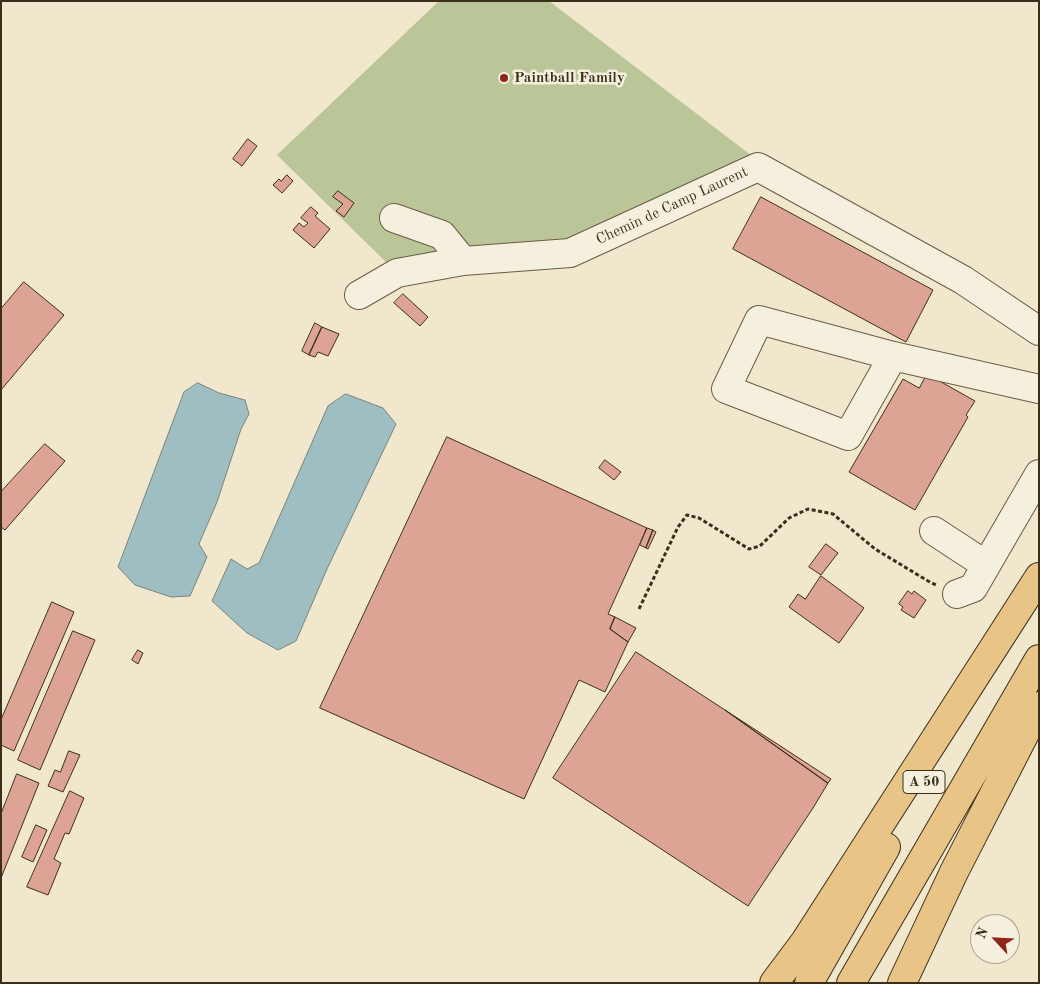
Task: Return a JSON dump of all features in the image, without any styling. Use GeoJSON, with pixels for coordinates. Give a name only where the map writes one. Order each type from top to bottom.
{"type":"FeatureCollection","features":[{"type":"Feature","properties":{"kind":"highway"},"geometry":{"type":"LineString","coordinates":[[774,983],[804,943],[1039,577]]}},
{"type":"Feature","properties":{"kind":"highway","name":"A 50"},"geometry":{"type":"LineString","coordinates":[[809,983],[1039,581]]}},
{"type":"Feature","properties":{"kind":"highway","name":"A 50"},"geometry":{"type":"LineString","coordinates":[[852,983],[1039,659]]}},
{"type":"Feature","properties":{"kind":"highway"},"geometry":{"type":"LineString","coordinates":[[902,983],[954,872],[1039,706]]}},
{"type":"Feature","properties":{"kind":"street","name":"Chemin de Camp Laurent"},"geometry":{"type":"LineString","coordinates":[[359,295],[397,273],[463,261],[570,252],[758,167],[963,280],[1039,331]]}},
{"type":"Feature","properties":{"kind":"street"},"geometry":{"type":"LineString","coordinates":[[394,218],[442,235],[463,261]]}},
{"type":"Feature","properties":{"kind":"street"},"geometry":{"type":"LineString","coordinates":[[894,356],[848,436],[726,389],[759,320],[894,356],[1039,389]]}},
{"type":"Feature","properties":{"kind":"street"},"geometry":{"type":"LineString","coordinates":[[957,594],[973,588],[1039,474]]}},
{"type":"Feature","properties":{"kind":"street"},"geometry":{"type":"LineString","coordinates":[[934,531],[986,565]]}},
{"type":"Feature","properties":{"kind":"path"},"geometry":{"type":"LineString","coordinates":[[639,609],[678,527],[687,515],[699,518],[749,549],[760,546],[789,518],[808,509],[833,514],[883,553],[928,581],[957,594]]}},
{"type":"Feature","properties":{"kind":"green space","name":"Paintball Family"},"geometry":{"type":"Polygon","coordinates":[[[439,1],[549,1],[756,159],[580,237],[455,252],[391,267],[277,155],[439,1]]]}},
{"type":"Feature","properties":{"kind":"water"},"geometry":{"type":"Polygon","coordinates":[[[198,383],[219,393],[245,400],[249,414],[241,429],[217,502],[199,544],[207,557],[190,596],[171,597],[135,585],[118,567],[184,392],[198,383]]]}},
{"type":"Feature","properties":{"kind":"water"},"geometry":{"type":"Polygon","coordinates":[[[346,394],[383,408],[396,424],[327,569],[296,641],[278,650],[247,633],[212,601],[231,559],[247,569],[259,563],[328,406],[346,394]]]}},
{"type":"Feature","properties":{"kind":"building"},"geometry":{"type":"Polygon","coordinates":[[[248,139],[257,146],[242,166],[233,159],[248,139]]]}},
{"type":"Feature","properties":{"kind":"building"},"geometry":{"type":"Polygon","coordinates":[[[287,175],[293,181],[282,193],[273,185],[287,175]]]}},
{"type":"Feature","properties":{"kind":"building"},"geometry":{"type":"Polygon","coordinates":[[[338,191],[354,203],[344,217],[336,211],[343,204],[333,197],[338,191]]]}},
{"type":"Feature","properties":{"kind":"building"},"geometry":{"type":"Polygon","coordinates":[[[761,197],[933,290],[906,342],[733,249],[761,197]]]}},
{"type":"Feature","properties":{"kind":"building"},"geometry":{"type":"Polygon","coordinates":[[[311,207],[318,213],[315,216],[330,229],[314,248],[293,230],[299,223],[304,227],[308,223],[301,218],[311,207]]]}},
{"type":"Feature","properties":{"kind":"building"},"geometry":{"type":"Polygon","coordinates":[[[24,282],[64,315],[1,390],[1,309],[24,282]]]}},
{"type":"Feature","properties":{"kind":"building"},"geometry":{"type":"Polygon","coordinates":[[[403,294],[428,317],[420,326],[394,303],[403,294]]]}},
{"type":"Feature","properties":{"kind":"building"},"geometry":{"type":"Polygon","coordinates":[[[315,323],[322,327],[309,355],[302,351],[315,323]]]}},
{"type":"Feature","properties":{"kind":"building"},"geometry":{"type":"Polygon","coordinates":[[[322,327],[339,334],[328,356],[318,352],[315,357],[309,355],[322,327]]]}},
{"type":"Feature","properties":{"kind":"building"},"geometry":{"type":"Polygon","coordinates":[[[927,374],[975,401],[966,415],[968,417],[915,510],[849,472],[903,379],[919,388],[927,374]]]}},
{"type":"Feature","properties":{"kind":"building"},"geometry":{"type":"Polygon","coordinates":[[[447,437],[647,528],[608,614],[615,617],[610,629],[628,642],[605,692],[579,680],[524,799],[320,708],[447,437]]]}},
{"type":"Feature","properties":{"kind":"building"},"geometry":{"type":"Polygon","coordinates":[[[45,444],[65,461],[5,530],[1,527],[1,492],[45,444]]]}},
{"type":"Feature","properties":{"kind":"building"},"geometry":{"type":"Polygon","coordinates":[[[605,460],[621,472],[614,480],[599,468],[605,460]]]}},
{"type":"Feature","properties":{"kind":"building"},"geometry":{"type":"Polygon","coordinates":[[[647,528],[653,530],[646,548],[640,545],[647,528]]]}},
{"type":"Feature","properties":{"kind":"building"},"geometry":{"type":"Polygon","coordinates":[[[653,530],[656,532],[648,549],[646,548],[653,530]]]}},
{"type":"Feature","properties":{"kind":"building"},"geometry":{"type":"Polygon","coordinates":[[[826,544],[838,553],[821,575],[809,567],[826,544]]]}},
{"type":"Feature","properties":{"kind":"building"},"geometry":{"type":"Polygon","coordinates":[[[821,576],[864,608],[839,643],[789,607],[798,594],[805,599],[821,576]]]}},
{"type":"Feature","properties":{"kind":"building"},"geometry":{"type":"Polygon","coordinates":[[[908,591],[912,594],[914,591],[926,600],[914,618],[901,610],[903,607],[899,604],[908,591]]]}},
{"type":"Feature","properties":{"kind":"building"},"geometry":{"type":"Polygon","coordinates":[[[52,602],[74,612],[14,751],[1,745],[1,720],[52,602]]]}},
{"type":"Feature","properties":{"kind":"building"},"geometry":{"type":"Polygon","coordinates":[[[615,617],[636,628],[628,642],[610,629],[615,617]]]}},
{"type":"Feature","properties":{"kind":"building"},"geometry":{"type":"Polygon","coordinates":[[[73,631],[95,640],[40,770],[18,760],[73,631]]]}},
{"type":"Feature","properties":{"kind":"building"},"geometry":{"type":"Polygon","coordinates":[[[138,650],[143,653],[138,664],[132,660],[138,650]]]}},
{"type":"Feature","properties":{"kind":"building"},"geometry":{"type":"Polygon","coordinates":[[[636,652],[725,710],[828,783],[748,906],[553,778],[636,652]]]}},
{"type":"Feature","properties":{"kind":"building"},"geometry":{"type":"Polygon","coordinates":[[[725,710],[831,779],[828,783],[725,710]]]}},
{"type":"Feature","properties":{"kind":"building"},"geometry":{"type":"Polygon","coordinates":[[[69,751],[80,755],[63,792],[48,786],[55,770],[60,772],[69,751]]]}},
{"type":"Feature","properties":{"kind":"building"},"geometry":{"type":"Polygon","coordinates":[[[17,774],[39,783],[1,878],[1,814],[17,774]]]}},
{"type":"Feature","properties":{"kind":"building"},"geometry":{"type":"Polygon","coordinates":[[[70,791],[84,798],[69,834],[65,833],[54,859],[61,863],[48,895],[27,887],[70,791]]]}},
{"type":"Feature","properties":{"kind":"building"},"geometry":{"type":"Polygon","coordinates":[[[36,825],[47,830],[33,862],[22,857],[36,825]]]}},
{"type":"Feature","properties":{"kind":"place","name":"Paintball Family"},"geometry":{"type":"Point","coordinates":[504,78]}}]}
